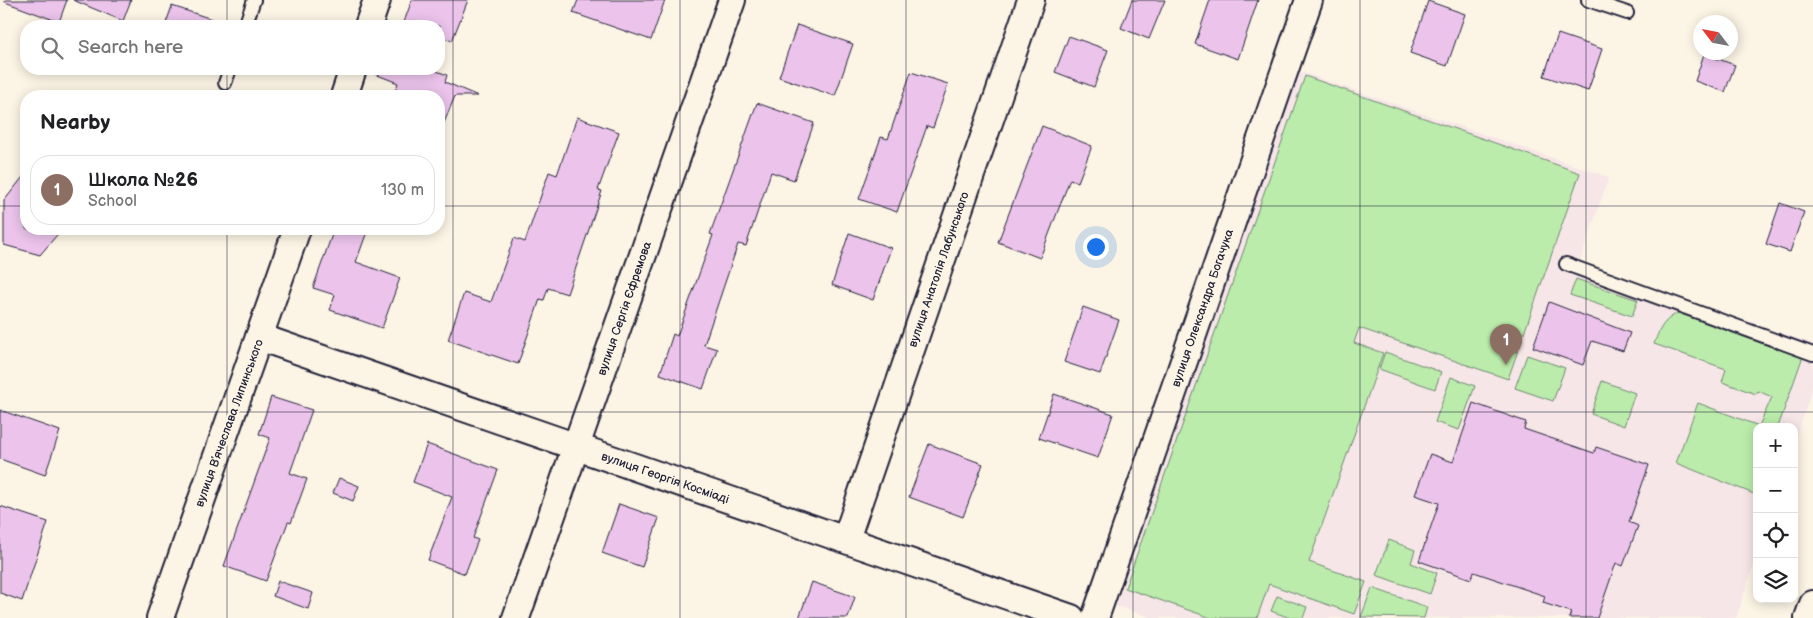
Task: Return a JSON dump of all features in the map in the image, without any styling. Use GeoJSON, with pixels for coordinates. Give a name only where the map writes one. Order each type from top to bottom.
{"type":"FeatureCollection","features":[{"type":"Feature","properties":{"kind":"street"},"geometry":{"type":"LineString","coordinates":[[370,20],[377,0]]}},
{"type":"Feature","properties":{"kind":"street","name":"вулиця Сергія Єфремова"},"geometry":{"type":"LineString","coordinates":[[516,618],[732,0]]}},
{"type":"Feature","properties":{"kind":"street","name":"вулиця Анатолія Лабунського"},"geometry":{"type":"LineString","coordinates":[[846,539],[1031,0]]}},
{"type":"Feature","properties":{"kind":"street","name":"вулиця Олександра Богачука"},"geometry":{"type":"LineString","coordinates":[[1095,618],[1309,0]]}},
{"type":"Feature","properties":{"kind":"street"},"geometry":{"type":"LineString","coordinates":[[346,90],[351,75]]}},
{"type":"Feature","properties":{"kind":"street","name":"вулиця Вʼячеслава Липинського"},"geometry":{"type":"LineString","coordinates":[[160,618],[295,235]]}},
{"type":"Feature","properties":{"kind":"street","name":"вулиця Георгія Косміаді"},"geometry":{"type":"LineString","coordinates":[[260,337],[1071,618]]}},
{"type":"Feature","properties":{"kind":"street"},"geometry":{"type":"LineString","coordinates":[[1808,618],[1813,604]]}},
{"type":"Feature","properties":{"kind":"lane"},"geometry":{"type":"LineString","coordinates":[[247,20],[254,0]]}},
{"type":"Feature","properties":{"kind":"lane"},"geometry":{"type":"LineString","coordinates":[[1588,0],[1626,13]]}},
{"type":"Feature","properties":{"kind":"lane"},"geometry":{"type":"LineString","coordinates":[[225,83],[228,75]]}},
{"type":"Feature","properties":{"kind":"lane"},"geometry":{"type":"LineString","coordinates":[[1566,264],[1813,354]]}},
{"type":"Feature","properties":{"kind":"shaded area"},"geometry":{"type":"Polygon","coordinates":[[[1298,71],[1609,177],[1579,264],[1813,344],[1813,387],[1798,431],[1798,423],[1753,423],[1753,568],[1736,618],[1153,618],[1116,606],[1298,71]]]}},
{"type":"Feature","properties":{"kind":"green space"},"geometry":{"type":"Polygon","coordinates":[[[1305,76],[1580,173],[1508,379],[1359,328],[1354,343],[1383,353],[1309,562],[1366,582],[1354,614],[1269,584],[1257,618],[1211,618],[1125,588],[1305,76]]]}},
{"type":"Feature","properties":{"kind":"green space"},"geometry":{"type":"Polygon","coordinates":[[[1576,279],[1638,300],[1632,316],[1570,295],[1576,279]]]}},
{"type":"Feature","properties":{"kind":"green space"},"geometry":{"type":"Polygon","coordinates":[[[1678,313],[1803,356],[1779,423],[1760,423],[1772,397],[1758,391],[1756,394],[1722,382],[1726,369],[1654,344],[1662,326],[1678,313]]]}},
{"type":"Feature","properties":{"kind":"green space"},"geometry":{"type":"Polygon","coordinates":[[[1385,352],[1441,372],[1435,389],[1379,369],[1385,352]]]}},
{"type":"Feature","properties":{"kind":"green space"},"geometry":{"type":"Polygon","coordinates":[[[1527,355],[1565,368],[1553,401],[1515,388],[1527,355]]]}},
{"type":"Feature","properties":{"kind":"green space"},"geometry":{"type":"Polygon","coordinates":[[[1451,377],[1475,386],[1459,430],[1435,422],[1451,377]]]}},
{"type":"Feature","properties":{"kind":"green space"},"geometry":{"type":"Polygon","coordinates":[[[1602,381],[1635,393],[1624,426],[1591,414],[1602,381]]]}},
{"type":"Feature","properties":{"kind":"green space"},"geometry":{"type":"Polygon","coordinates":[[[1698,403],[1753,424],[1753,494],[1676,463],[1698,403]]]}},
{"type":"Feature","properties":{"kind":"green space"},"geometry":{"type":"Polygon","coordinates":[[[1389,540],[1415,550],[1411,563],[1437,573],[1430,594],[1376,575],[1389,540]]]}},
{"type":"Feature","properties":{"kind":"green space"},"geometry":{"type":"Polygon","coordinates":[[[1372,588],[1427,607],[1424,618],[1361,617],[1372,588]]]}},
{"type":"Feature","properties":{"kind":"green space"},"geometry":{"type":"Polygon","coordinates":[[[1277,596],[1307,607],[1303,618],[1290,618],[1271,611],[1277,596]]]}},
{"type":"Feature","properties":{"kind":"building"},"geometry":{"type":"Polygon","coordinates":[[[5,0],[67,0],[60,20],[54,20],[5,2],[5,0]]]}},
{"type":"Feature","properties":{"kind":"building"},"geometry":{"type":"Polygon","coordinates":[[[73,0],[131,0],[123,20],[73,0]]]}},
{"type":"Feature","properties":{"kind":"building"},"geometry":{"type":"Polygon","coordinates":[[[412,0],[468,0],[452,41],[445,38],[445,20],[405,20],[412,0]]]}},
{"type":"Feature","properties":{"kind":"building"},"geometry":{"type":"Polygon","coordinates":[[[578,0],[665,0],[651,40],[573,13],[578,0]]]}},
{"type":"Feature","properties":{"kind":"building"},"geometry":{"type":"Polygon","coordinates":[[[1132,0],[1165,0],[1149,39],[1121,28],[1132,0]]]}},
{"type":"Feature","properties":{"kind":"building"},"geometry":{"type":"Polygon","coordinates":[[[1210,0],[1258,0],[1238,59],[1195,44],[1210,0]]]}},
{"type":"Feature","properties":{"kind":"building"},"geometry":{"type":"Polygon","coordinates":[[[1428,1],[1465,14],[1447,66],[1410,53],[1428,1]]]}},
{"type":"Feature","properties":{"kind":"building"},"geometry":{"type":"Polygon","coordinates":[[[172,6],[215,20],[167,20],[172,6]]]}},
{"type":"Feature","properties":{"kind":"building"},"geometry":{"type":"Polygon","coordinates":[[[797,25],[853,44],[835,96],[779,77],[797,25]]]}},
{"type":"Feature","properties":{"kind":"building"},"geometry":{"type":"Polygon","coordinates":[[[1558,34],[1602,49],[1588,91],[1544,76],[1558,34]]]}},
{"type":"Feature","properties":{"kind":"building"},"geometry":{"type":"Polygon","coordinates":[[[1069,36],[1108,50],[1094,87],[1055,72],[1069,36]]]}},
{"type":"Feature","properties":{"kind":"building"},"geometry":{"type":"Polygon","coordinates":[[[1702,60],[1721,60],[1735,65],[1725,92],[1695,81],[1702,60]]]}},
{"type":"Feature","properties":{"kind":"building"},"geometry":{"type":"Polygon","coordinates":[[[911,72],[948,84],[933,128],[927,126],[897,212],[859,199],[881,137],[888,139],[911,72]]]}},
{"type":"Feature","properties":{"kind":"building"},"geometry":{"type":"Polygon","coordinates":[[[445,74],[447,75],[445,82],[478,96],[455,96],[445,120],[445,90],[395,90],[398,83],[377,75],[445,74]]]}},
{"type":"Feature","properties":{"kind":"building"},"geometry":{"type":"Polygon","coordinates":[[[757,103],[814,123],[794,180],[771,172],[746,246],[738,244],[704,345],[717,349],[703,389],[660,374],[673,334],[677,336],[713,235],[710,234],[757,103]]]}},
{"type":"Feature","properties":{"kind":"building"},"geometry":{"type":"Polygon","coordinates":[[[577,117],[619,132],[598,190],[602,191],[567,294],[548,288],[544,300],[540,299],[518,364],[448,340],[464,293],[491,302],[514,238],[525,242],[549,172],[557,175],[577,117]]]}},
{"type":"Feature","properties":{"kind":"building"},"geometry":{"type":"Polygon","coordinates":[[[1042,126],[1092,146],[1078,182],[1070,179],[1040,258],[998,242],[1042,126]]]}},
{"type":"Feature","properties":{"kind":"building"},"geometry":{"type":"Polygon","coordinates":[[[20,181],[20,235],[57,235],[40,255],[4,245],[4,201],[20,181]]]}},
{"type":"Feature","properties":{"kind":"building"},"geometry":{"type":"Polygon","coordinates":[[[1780,203],[1804,212],[1790,252],[1766,244],[1780,203]]]}},
{"type":"Feature","properties":{"kind":"building"},"geometry":{"type":"Polygon","coordinates":[[[849,233],[891,248],[873,300],[832,285],[849,233]]]}},
{"type":"Feature","properties":{"kind":"building"},"geometry":{"type":"Polygon","coordinates":[[[332,235],[366,235],[356,262],[400,278],[382,328],[330,310],[335,295],[313,288],[332,235]]]}},
{"type":"Feature","properties":{"kind":"building"},"geometry":{"type":"Polygon","coordinates":[[[1549,302],[1630,333],[1623,351],[1592,341],[1583,365],[1533,347],[1549,302]]]}},
{"type":"Feature","properties":{"kind":"building"},"geometry":{"type":"Polygon","coordinates":[[[1083,307],[1119,320],[1100,374],[1064,362],[1083,307]]]}},
{"type":"Feature","properties":{"kind":"building"},"geometry":{"type":"Polygon","coordinates":[[[1054,394],[1113,414],[1098,458],[1039,438],[1054,394]]]}},
{"type":"Feature","properties":{"kind":"building"},"geometry":{"type":"Polygon","coordinates":[[[271,397],[312,410],[290,473],[307,479],[291,523],[288,522],[266,581],[224,566],[270,438],[259,434],[271,397]]]}},
{"type":"Feature","properties":{"kind":"building"},"geometry":{"type":"Polygon","coordinates":[[[1473,403],[1526,422],[1524,429],[1594,453],[1596,447],[1649,465],[1629,522],[1638,526],[1623,566],[1616,563],[1597,618],[1569,618],[1571,612],[1543,603],[1545,596],[1474,572],[1471,579],[1419,561],[1439,503],[1415,495],[1430,454],[1453,462],[1473,403]]]}},
{"type":"Feature","properties":{"kind":"building"},"geometry":{"type":"Polygon","coordinates":[[[0,410],[60,431],[45,475],[0,459],[0,410]]]}},
{"type":"Feature","properties":{"kind":"building"},"geometry":{"type":"Polygon","coordinates":[[[427,444],[498,470],[473,538],[478,540],[465,574],[428,560],[452,497],[413,482],[427,444]]]}},
{"type":"Feature","properties":{"kind":"building"},"geometry":{"type":"Polygon","coordinates":[[[929,444],[983,464],[963,517],[909,497],[929,444]]]}},
{"type":"Feature","properties":{"kind":"building"},"geometry":{"type":"Polygon","coordinates":[[[339,478],[359,486],[353,501],[333,493],[339,478]]]}},
{"type":"Feature","properties":{"kind":"building"},"geometry":{"type":"Polygon","coordinates":[[[619,504],[659,518],[642,567],[602,553],[619,504]]]}},
{"type":"Feature","properties":{"kind":"building"},"geometry":{"type":"Polygon","coordinates":[[[0,506],[48,522],[22,601],[0,593],[0,506]]]}},
{"type":"Feature","properties":{"kind":"building"},"geometry":{"type":"Polygon","coordinates":[[[278,581],[313,593],[308,609],[273,596],[278,581]]]}},
{"type":"Feature","properties":{"kind":"building"},"geometry":{"type":"Polygon","coordinates":[[[812,582],[855,597],[848,618],[799,618],[812,582]]]}},
{"type":"Feature","properties":{"kind":"place","name":"Школа №26"},"geometry":{"type":"Point","coordinates":[1506,365]}}]}
